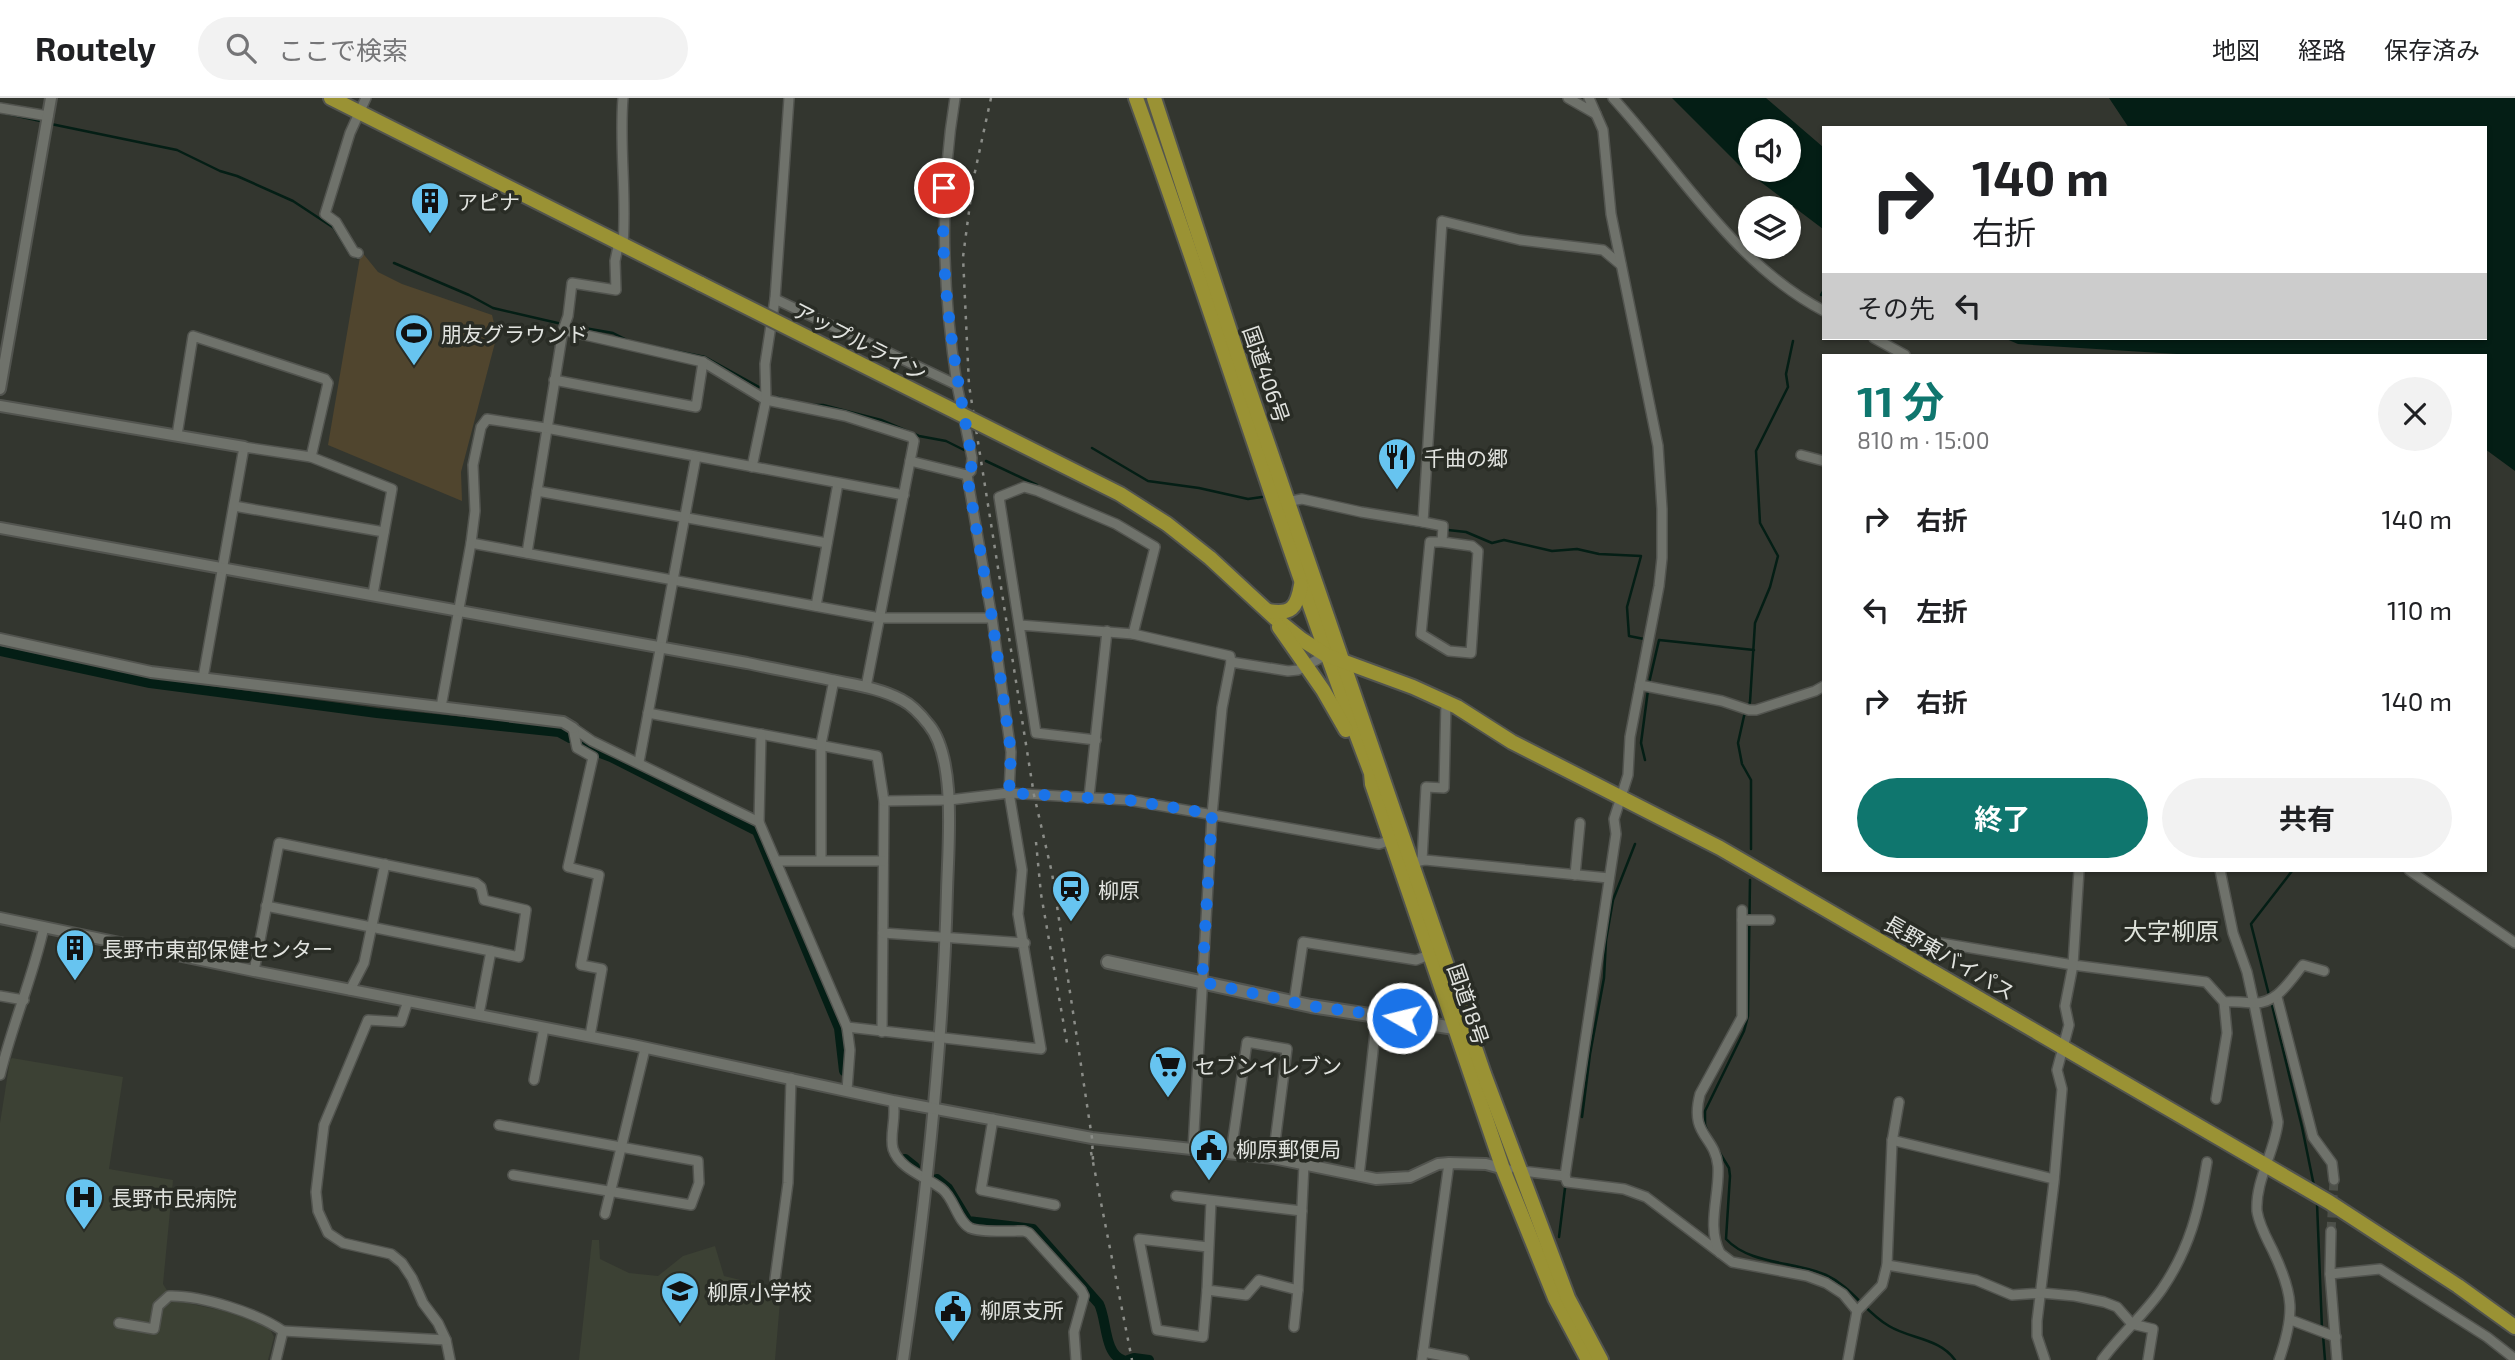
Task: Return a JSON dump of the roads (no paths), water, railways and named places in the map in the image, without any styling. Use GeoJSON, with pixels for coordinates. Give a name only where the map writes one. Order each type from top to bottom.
{"type":"FeatureCollection","features":[{"type":"Feature","properties":{"kind":"highway","name":"アップルライン"},"geometry":{"type":"LineString","coordinates":[[331,98],[1120,494],[1167,524],[1210,558],[1301,639],[1326,655],[1344,662]]}},
{"type":"Feature","properties":{"kind":"highway","name":"国道406号"},"geometry":{"type":"LineString","coordinates":[[1136,98],[1199,275],[1326,655]]}},
{"type":"Feature","properties":{"kind":"highway","name":"国道406号"},"geometry":{"type":"LineString","coordinates":[[1154,98],[1237,351],[1344,662]]}},
{"type":"Feature","properties":{"kind":"highway"},"geometry":{"type":"LineString","coordinates":[[1301,585],[1298,601],[1293,607],[1271,615],[1341,720],[1373,784]]}},
{"type":"Feature","properties":{"kind":"highway","name":"国道18号"},"geometry":{"type":"LineString","coordinates":[[1326,655],[1371,774],[1391,840],[1411,863]]}},
{"type":"Feature","properties":{"kind":"highway","name":"長野東バイパス"},"geometry":{"type":"LineString","coordinates":[[1344,662],[1446,702],[1512,742],[1720,848],[2329,1202],[2458,1286],[2515,1327]]}},
{"type":"Feature","properties":{"kind":"highway","name":"国道18号"},"geometry":{"type":"LineString","coordinates":[[1344,662],[1411,863],[1435,953],[1462,1029],[1521,1171],[1568,1298],[1601,1360]]}},
{"type":"Feature","properties":{"kind":"highway","name":"国道18号"},"geometry":{"type":"LineString","coordinates":[[1462,1029],[1503,1169],[1555,1298],[1588,1360]]}},
{"type":"Feature","properties":{"kind":"main road"},"geometry":{"type":"LineString","coordinates":[[1108,962],[1294,1002],[1462,1029]]}},
{"type":"Feature","properties":{"kind":"street"},"geometry":{"type":"LineString","coordinates":[[0,389],[51,98]]}},
{"type":"Feature","properties":{"kind":"street"},"geometry":{"type":"LineString","coordinates":[[358,253],[354,252],[336,222],[325,214],[350,132],[366,98]]}},
{"type":"Feature","properties":{"kind":"street"},"geometry":{"type":"LineString","coordinates":[[527,553],[572,283],[616,290],[615,261],[621,243],[626,209],[621,164],[623,98]]}},
{"type":"Feature","properties":{"kind":"street"},"geometry":{"type":"LineString","coordinates":[[752,467],[766,400],[766,346],[775,299],[789,98]]}},
{"type":"Feature","properties":{"kind":"street"},"geometry":{"type":"LineString","coordinates":[[955,98],[947,142],[943,241],[945,287],[957,385],[972,458],[971,471],[967,475]]}},
{"type":"Feature","properties":{"kind":"street"},"geometry":{"type":"LineString","coordinates":[[1568,98],[1596,114]]}},
{"type":"Feature","properties":{"kind":"street"},"geometry":{"type":"LineString","coordinates":[[1589,98],[1604,130],[1611,214],[1658,446],[1662,558],[1630,737],[1628,775],[1614,819],[1616,834],[1565,1176],[1567,1182],[1624,1189],[1646,1197],[1732,1262],[1807,1276],[1826,1283],[1843,1294],[1857,1311]]}},
{"type":"Feature","properties":{"kind":"street"},"geometry":{"type":"LineString","coordinates":[[1613,98],[1741,248],[1772,279],[1822,310]]}},
{"type":"Feature","properties":{"kind":"street"},"geometry":{"type":"LineString","coordinates":[[0,108],[48,116]]}},
{"type":"Feature","properties":{"kind":"street"},"geometry":{"type":"LineString","coordinates":[[1423,522],[1442,221],[1520,240],[1603,250],[1621,265]]}},
{"type":"Feature","properties":{"kind":"street"},"geometry":{"type":"LineString","coordinates":[[775,299],[957,385]]}},
{"type":"Feature","properties":{"kind":"street"},"geometry":{"type":"LineString","coordinates":[[563,330],[704,362],[766,400],[845,415],[911,437],[914,441],[866,687]]}},
{"type":"Feature","properties":{"kind":"street"},"geometry":{"type":"LineString","coordinates":[[177,435],[193,336],[325,379],[328,383],[311,457]]}},
{"type":"Feature","properties":{"kind":"street"},"geometry":{"type":"LineString","coordinates":[[1878,340],[1903,354]]}},
{"type":"Feature","properties":{"kind":"street"},"geometry":{"type":"LineString","coordinates":[[554,380],[696,407],[704,362]]}},
{"type":"Feature","properties":{"kind":"street"},"geometry":{"type":"LineString","coordinates":[[0,406],[311,457],[392,489],[373,594]]}},
{"type":"Feature","properties":{"kind":"street"},"geometry":{"type":"LineString","coordinates":[[441,707],[471,543],[475,511],[473,465],[481,427],[486,419],[904,495]]}},
{"type":"Feature","properties":{"kind":"street"},"geometry":{"type":"LineString","coordinates":[[203,678],[244,447]]}},
{"type":"Feature","properties":{"kind":"street"},"geometry":{"type":"LineString","coordinates":[[1801,455],[1822,460]]}},
{"type":"Feature","properties":{"kind":"street"},"geometry":{"type":"LineString","coordinates":[[639,762],[696,457]]}},
{"type":"Feature","properties":{"kind":"street"},"geometry":{"type":"LineString","coordinates":[[910,461],[967,475]]}},
{"type":"Feature","properties":{"kind":"street"},"geometry":{"type":"LineString","coordinates":[[847,1027],[1041,1049],[1018,914],[1022,870],[1009,793],[1011,752],[992,618],[967,475]]}},
{"type":"Feature","properties":{"kind":"street"},"geometry":{"type":"LineString","coordinates":[[816,606],[838,483]]}},
{"type":"Feature","properties":{"kind":"street"},"geometry":{"type":"LineString","coordinates":[[1096,740],[1035,733],[999,497],[1024,487],[1116,524],[1155,547],[1133,634]]}},
{"type":"Feature","properties":{"kind":"street"},"geometry":{"type":"LineString","coordinates":[[537,491],[827,543]]}},
{"type":"Feature","properties":{"kind":"street"},"geometry":{"type":"LineString","coordinates":[[1274,505],[1302,499],[1443,526],[1442,542]]}},
{"type":"Feature","properties":{"kind":"street"},"geometry":{"type":"LineString","coordinates":[[234,506],[384,532]]}},
{"type":"Feature","properties":{"kind":"street"},"geometry":{"type":"LineString","coordinates":[[0,528],[373,594],[866,687],[904,701],[928,723],[936,734],[941,750],[949,800],[945,939],[940,1038],[927,1181],[903,1360]]}},
{"type":"Feature","properties":{"kind":"street"},"geometry":{"type":"LineString","coordinates":[[1430,542],[1442,542],[1472,546],[1478,551],[1471,653],[1449,651],[1421,634],[1430,542]]}},
{"type":"Feature","properties":{"kind":"street"},"geometry":{"type":"LineString","coordinates":[[471,543],[880,618],[992,618]]}},
{"type":"Feature","properties":{"kind":"street"},"geometry":{"type":"LineString","coordinates":[[1020,625],[1133,634],[1230,656],[1212,814],[1193,1149]]}},
{"type":"Feature","properties":{"kind":"street"},"geometry":{"type":"LineString","coordinates":[[1089,797],[1107,631]]}},
{"type":"Feature","properties":{"kind":"street"},"geometry":{"type":"LineString","coordinates":[[0,639],[151,672],[563,722],[592,741],[759,822]]}},
{"type":"Feature","properties":{"kind":"street"},"geometry":{"type":"LineString","coordinates":[[1231,662],[1288,671],[1298,670],[1326,655]]}},
{"type":"Feature","properties":{"kind":"street"},"geometry":{"type":"LineString","coordinates":[[821,859],[821,744],[834,681]]}},
{"type":"Feature","properties":{"kind":"street"},"geometry":{"type":"LineString","coordinates":[[1640,685],[1756,710],[1788,701],[1822,686]]}},
{"type":"Feature","properties":{"kind":"street"},"geometry":{"type":"LineString","coordinates":[[1446,702],[1444,788],[1426,787],[1411,863],[1609,878]]}},
{"type":"Feature","properties":{"kind":"street"},"geometry":{"type":"LineString","coordinates":[[648,713],[877,756],[884,801],[882,1031]]}},
{"type":"Feature","properties":{"kind":"street"},"geometry":{"type":"LineString","coordinates":[[573,728],[577,748],[593,757],[568,867],[599,875],[581,965],[602,970],[590,1037]]}},
{"type":"Feature","properties":{"kind":"street"},"geometry":{"type":"LineString","coordinates":[[761,734],[759,822],[847,1027],[847,1090]]}},
{"type":"Feature","properties":{"kind":"street"},"geometry":{"type":"LineString","coordinates":[[884,801],[949,800],[1009,793],[1128,800],[1380,844],[1391,840]]}},
{"type":"Feature","properties":{"kind":"street"},"geometry":{"type":"LineString","coordinates":[[1575,875],[1580,822]]}},
{"type":"Feature","properties":{"kind":"street"},"geometry":{"type":"LineString","coordinates":[[254,971],[266,906],[279,843],[476,883],[481,887],[484,900],[526,910],[519,957],[266,906]]}},
{"type":"Feature","properties":{"kind":"street"},"geometry":{"type":"LineString","coordinates":[[776,861],[883,861]]}},
{"type":"Feature","properties":{"kind":"street"},"geometry":{"type":"LineString","coordinates":[[351,990],[364,963],[385,864]]}},
{"type":"Feature","properties":{"kind":"street"},"geometry":{"type":"LineString","coordinates":[[2045,1360],[2037,1336],[2062,1089],[2057,1070],[2069,1025],[2065,1006],[2073,965],[2080,872]]}},
{"type":"Feature","properties":{"kind":"street"},"geometry":{"type":"LineString","coordinates":[[2220,872],[2232,933],[2258,1003],[2278,1122],[2259,1192],[2257,1211],[2262,1230],[2286,1278],[2290,1294],[2291,1320],[2279,1360]]}},
{"type":"Feature","properties":{"kind":"street"},"geometry":{"type":"LineString","coordinates":[[2412,872],[2515,943]]}},
{"type":"Feature","properties":{"kind":"street"},"geometry":{"type":"LineString","coordinates":[[1720,1253],[1714,1235],[1718,1164],[1713,1150],[1701,1134],[1696,1107],[1700,1094],[1742,1017],[1742,909]]}},
{"type":"Feature","properties":{"kind":"street"},"geometry":{"type":"LineString","coordinates":[[0,918],[479,1014],[893,1101],[1092,1138],[1273,1158],[1377,1179],[1410,1177],[1438,1164],[1449,1163],[1486,1164],[1503,1169],[1565,1176]]}},
{"type":"Feature","properties":{"kind":"street"},"geometry":{"type":"LineString","coordinates":[[1742,920],[1770,920]]}},
{"type":"Feature","properties":{"kind":"street"},"geometry":{"type":"LineString","coordinates":[[0,1075],[37,959],[44,927]]}},
{"type":"Feature","properties":{"kind":"street"},"geometry":{"type":"LineString","coordinates":[[883,933],[1025,943]]}},
{"type":"Feature","properties":{"kind":"street"},"geometry":{"type":"LineString","coordinates":[[1923,940],[2073,965],[2206,982],[2224,1002],[2227,1032],[2216,1099]]}},
{"type":"Feature","properties":{"kind":"street"},"geometry":{"type":"LineString","coordinates":[[1294,1002],[1303,942],[1416,961],[1435,953]]}},
{"type":"Feature","properties":{"kind":"street"},"geometry":{"type":"LineString","coordinates":[[479,1014],[491,951]]}},
{"type":"Feature","properties":{"kind":"street"},"geometry":{"type":"LineString","coordinates":[[2224,1002],[2258,1003],[2277,997],[2303,965],[2324,971]]}},
{"type":"Feature","properties":{"kind":"street"},"geometry":{"type":"LineString","coordinates":[[0,996],[24,1000]]}},
{"type":"Feature","properties":{"kind":"street"},"geometry":{"type":"LineString","coordinates":[[2277,997],[2313,1137],[2332,1163],[2334,1180]]}},
{"type":"Feature","properties":{"kind":"street"},"geometry":{"type":"LineString","coordinates":[[408,1001],[401,1023],[368,1020],[324,1125],[316,1192],[318,1211],[328,1233],[342,1243],[391,1254],[402,1263],[423,1303],[438,1322],[446,1340],[450,1360]]}},
{"type":"Feature","properties":{"kind":"street"},"geometry":{"type":"LineString","coordinates":[[1359,1176],[1377,1015]]}},
{"type":"Feature","properties":{"kind":"street"},"geometry":{"type":"LineString","coordinates":[[534,1080],[544,1028]]}},
{"type":"Feature","properties":{"kind":"street"},"geometry":{"type":"LineString","coordinates":[[1231,1153],[1247,1042],[1287,1049],[1273,1158]]}},
{"type":"Feature","properties":{"kind":"street"},"geometry":{"type":"LineString","coordinates":[[605,1214],[645,1049]]}},
{"type":"Feature","properties":{"kind":"street"},"geometry":{"type":"LineString","coordinates":[[775,1279],[788,1183],[791,1078]]}},
{"type":"Feature","properties":{"kind":"street"},"geometry":{"type":"LineString","coordinates":[[893,1101],[895,1111],[892,1147],[899,1160],[927,1181],[943,1189],[967,1226],[975,1230],[1029,1233],[1081,1290],[1084,1296],[1074,1340],[1076,1360]]}},
{"type":"Feature","properties":{"kind":"street"},"geometry":{"type":"LineString","coordinates":[[1848,1360],[1857,1311],[1882,1285],[1887,1265],[1892,1140],[1899,1102]]}},
{"type":"Feature","properties":{"kind":"street"},"geometry":{"type":"LineString","coordinates":[[993,1119],[981,1190],[1055,1205]]}},
{"type":"Feature","properties":{"kind":"street"},"geometry":{"type":"LineString","coordinates":[[499,1125],[698,1161],[699,1183],[691,1205],[513,1175]]}},
{"type":"Feature","properties":{"kind":"street"},"geometry":{"type":"LineString","coordinates":[[1892,1140],[2054,1179]]}},
{"type":"Feature","properties":{"kind":"street"},"geometry":{"type":"LineString","coordinates":[[2102,1360],[2161,1291],[2184,1253],[2195,1225],[2207,1162]]}},
{"type":"Feature","properties":{"kind":"street"},"geometry":{"type":"LineString","coordinates":[[1449,1163],[1423,1356],[1464,1360]]}},
{"type":"Feature","properties":{"kind":"street"},"geometry":{"type":"LineString","coordinates":[[1294,1327],[1304,1164]]}},
{"type":"Feature","properties":{"kind":"street"},"geometry":{"type":"LineString","coordinates":[[1176,1196],[1302,1211]]}},
{"type":"Feature","properties":{"kind":"street"},"geometry":{"type":"LineString","coordinates":[[1208,1247],[1139,1239],[1157,1330],[1203,1337],[1211,1201]]}},
{"type":"Feature","properties":{"kind":"street"},"geometry":{"type":"LineString","coordinates":[[2331,1231],[2330,1274],[2337,1360]]}},
{"type":"Feature","properties":{"kind":"street"},"geometry":{"type":"LineString","coordinates":[[1887,1265],[1976,1280],[2012,1295],[2042,1293],[2104,1302],[2117,1307],[2132,1324],[2153,1329],[2148,1360]]}},
{"type":"Feature","properties":{"kind":"street"},"geometry":{"type":"LineString","coordinates":[[2330,1274],[2380,1269],[2487,1337],[2515,1359]]}},
{"type":"Feature","properties":{"kind":"street"},"geometry":{"type":"LineString","coordinates":[[1206,1290],[1246,1295],[1259,1280],[1298,1290]]}},
{"type":"Feature","properties":{"kind":"street"},"geometry":{"type":"LineString","coordinates":[[119,1323],[154,1329],[158,1306],[163,1299],[175,1296],[248,1312],[267,1319],[283,1331],[446,1340]]}},
{"type":"Feature","properties":{"kind":"street"},"geometry":{"type":"LineString","coordinates":[[2291,1320],[2333,1336]]}},
{"type":"Feature","properties":{"kind":"street"},"geometry":{"type":"LineString","coordinates":[[276,1360],[283,1331]]}},
{"type":"Feature","properties":{"kind":"waterway"},"geometry":{"type":"LineString","coordinates":[[4,113],[45,122]]}},
{"type":"Feature","properties":{"kind":"waterway"},"geometry":{"type":"LineString","coordinates":[[51,124],[177,150],[220,171],[237,176],[293,201],[334,228],[350,254],[357,258]]}},
{"type":"Feature","properties":{"kind":"waterway"},"geometry":{"type":"LineString","coordinates":[[394,263],[493,308],[562,324]]}},
{"type":"Feature","properties":{"kind":"waterway"},"geometry":{"type":"LineString","coordinates":[[573,326],[613,333],[629,341]]}},
{"type":"Feature","properties":{"kind":"waterway"},"geometry":{"type":"LineString","coordinates":[[1751,849],[1751,780],[1742,764],[1738,743],[1750,702],[1755,623],[1770,587],[1778,556],[1760,523],[1756,451],[1788,387],[1786,374],[1793,341]]}},
{"type":"Feature","properties":{"kind":"waterway"},"geometry":{"type":"LineString","coordinates":[[656,347],[705,357],[759,387]]}},
{"type":"Feature","properties":{"kind":"waterway"},"geometry":{"type":"LineString","coordinates":[[777,397],[784,399]]}},
{"type":"Feature","properties":{"kind":"waterway"},"geometry":{"type":"LineString","coordinates":[[811,405],[823,405],[881,420],[919,436],[946,441],[968,452]]}},
{"type":"Feature","properties":{"kind":"waterway"},"geometry":{"type":"LineString","coordinates":[[1092,448],[1148,481],[1199,488],[1248,499],[1262,497]]}},
{"type":"Feature","properties":{"kind":"waterway"},"geometry":{"type":"LineString","coordinates":[[986,461],[1037,485]]}},
{"type":"Feature","properties":{"kind":"waterway"},"geometry":{"type":"LineString","coordinates":[[1395,522],[1430,528]]}},
{"type":"Feature","properties":{"kind":"waterway"},"geometry":{"type":"LineString","coordinates":[[1448,530],[1466,532],[1492,543],[1504,540],[1552,551],[1577,549],[1599,554],[1641,556],[1627,607],[1629,636],[1644,639]]}},
{"type":"Feature","properties":{"kind":"waterway"},"geometry":{"type":"LineString","coordinates":[[1649,683],[1659,640],[1754,650]]}},
{"type":"Feature","properties":{"kind":"waterway"},"geometry":{"type":"LineString","coordinates":[[0,651],[150,683],[377,713],[559,732],[570,738]]}},
{"type":"Feature","properties":{"kind":"waterway"},"geometry":{"type":"LineString","coordinates":[[1645,760],[1641,743],[1648,690]]}},
{"type":"Feature","properties":{"kind":"waterway"},"geometry":{"type":"LineString","coordinates":[[582,746],[611,757],[757,831],[839,1028],[844,1071]]}},
{"type":"Feature","properties":{"kind":"waterway"},"geometry":{"type":"LineString","coordinates":[[1582,1117],[1604,978],[1606,940],[1613,900],[1635,844]]}},
{"type":"Feature","properties":{"kind":"waterway"},"geometry":{"type":"LineString","coordinates":[[2269,995],[2251,924],[2291,872]]}},
{"type":"Feature","properties":{"kind":"waterway"},"geometry":{"type":"LineString","coordinates":[[1709,1135],[1705,1125],[1705,1111],[1744,1031],[1748,1016],[1750,880]]}},
{"type":"Feature","properties":{"kind":"waterway"},"geometry":{"type":"LineString","coordinates":[[2271,1001],[2314,1186]]}},
{"type":"Feature","properties":{"kind":"waterway"},"geometry":{"type":"LineString","coordinates":[[1718,1150],[1729,1168],[1730,1176],[1726,1239],[1747,1254],[1826,1275],[1844,1286],[1881,1321],[1941,1347],[1955,1360]]}},
{"type":"Feature","properties":{"kind":"waterway"},"geometry":{"type":"LineString","coordinates":[[905,1159],[915,1167]]}},
{"type":"Feature","properties":{"kind":"waterway"},"geometry":{"type":"LineString","coordinates":[[937,1179],[948,1188],[968,1221],[1033,1229],[1099,1304],[1109,1344],[1117,1357],[1123,1360]]}},
{"type":"Feature","properties":{"kind":"waterway"},"geometry":{"type":"LineString","coordinates":[[1559,1237],[1565,1188]]}},
{"type":"Feature","properties":{"kind":"waterway"},"geometry":{"type":"LineString","coordinates":[[2317,1203],[2322,1329]]}},
{"type":"Feature","properties":{"kind":"waterway"},"geometry":{"type":"LineString","coordinates":[[2323,1335],[2325,1360]]}},
{"type":"Feature","properties":{"kind":"waterway"},"geometry":{"type":"LineString","coordinates":[[1128,1360],[1149,1360]]}},
{"type":"Feature","properties":{"kind":"tunnel"},"geometry":{"type":"LineString","coordinates":[[2331,1231],[2334,1180]]}},
{"type":"Feature","properties":{"kind":"railway"},"geometry":{"type":"LineString","coordinates":[[991,98],[973,181],[963,257],[969,385],[1034,795],[1052,873],[1092,1138],[1093,1160]]}},
{"type":"Feature","properties":{"kind":"railway"},"geometry":{"type":"LineString","coordinates":[[1036,842],[1041,894],[1068,1049]]}},
{"type":"Feature","properties":{"kind":"railway"},"geometry":{"type":"LineString","coordinates":[[1091,1152],[1132,1360]]}},
{"type":"Feature","properties":{"kind":"place","name":"アピナ"},"geometry":{"type":"Point","coordinates":[430,235]}},
{"type":"Feature","properties":{"kind":"place","name":"朋友グラウンド"},"geometry":{"type":"Point","coordinates":[414,367]}},
{"type":"Feature","properties":{"kind":"place","name":"千曲の郷"},"geometry":{"type":"Point","coordinates":[1397,491]}},
{"type":"Feature","properties":{"kind":"place","name":"柳原"},"geometry":{"type":"Point","coordinates":[1071,923]}},
{"type":"Feature","properties":{"kind":"place","name":"長野市東部保健センター"},"geometry":{"type":"Point","coordinates":[75,982]}},
{"type":"Feature","properties":{"kind":"place","name":"セブンイレブン"},"geometry":{"type":"Point","coordinates":[1168,1099]}},
{"type":"Feature","properties":{"kind":"place","name":"柳原郵便局"},"geometry":{"type":"Point","coordinates":[1209,1182]}},
{"type":"Feature","properties":{"kind":"place","name":"長野市民病院"},"geometry":{"type":"Point","coordinates":[84,1231]}},
{"type":"Feature","properties":{"kind":"place","name":"柳原小学校"},"geometry":{"type":"Point","coordinates":[680,1325]}},
{"type":"Feature","properties":{"kind":"place","name":"柳原支所"},"geometry":{"type":"Point","coordinates":[953,1343]}},
{"type":"Feature","properties":{"kind":"district","name":"大字柳原"},"geometry":{"type":"Point","coordinates":[2171,930]}}]}
